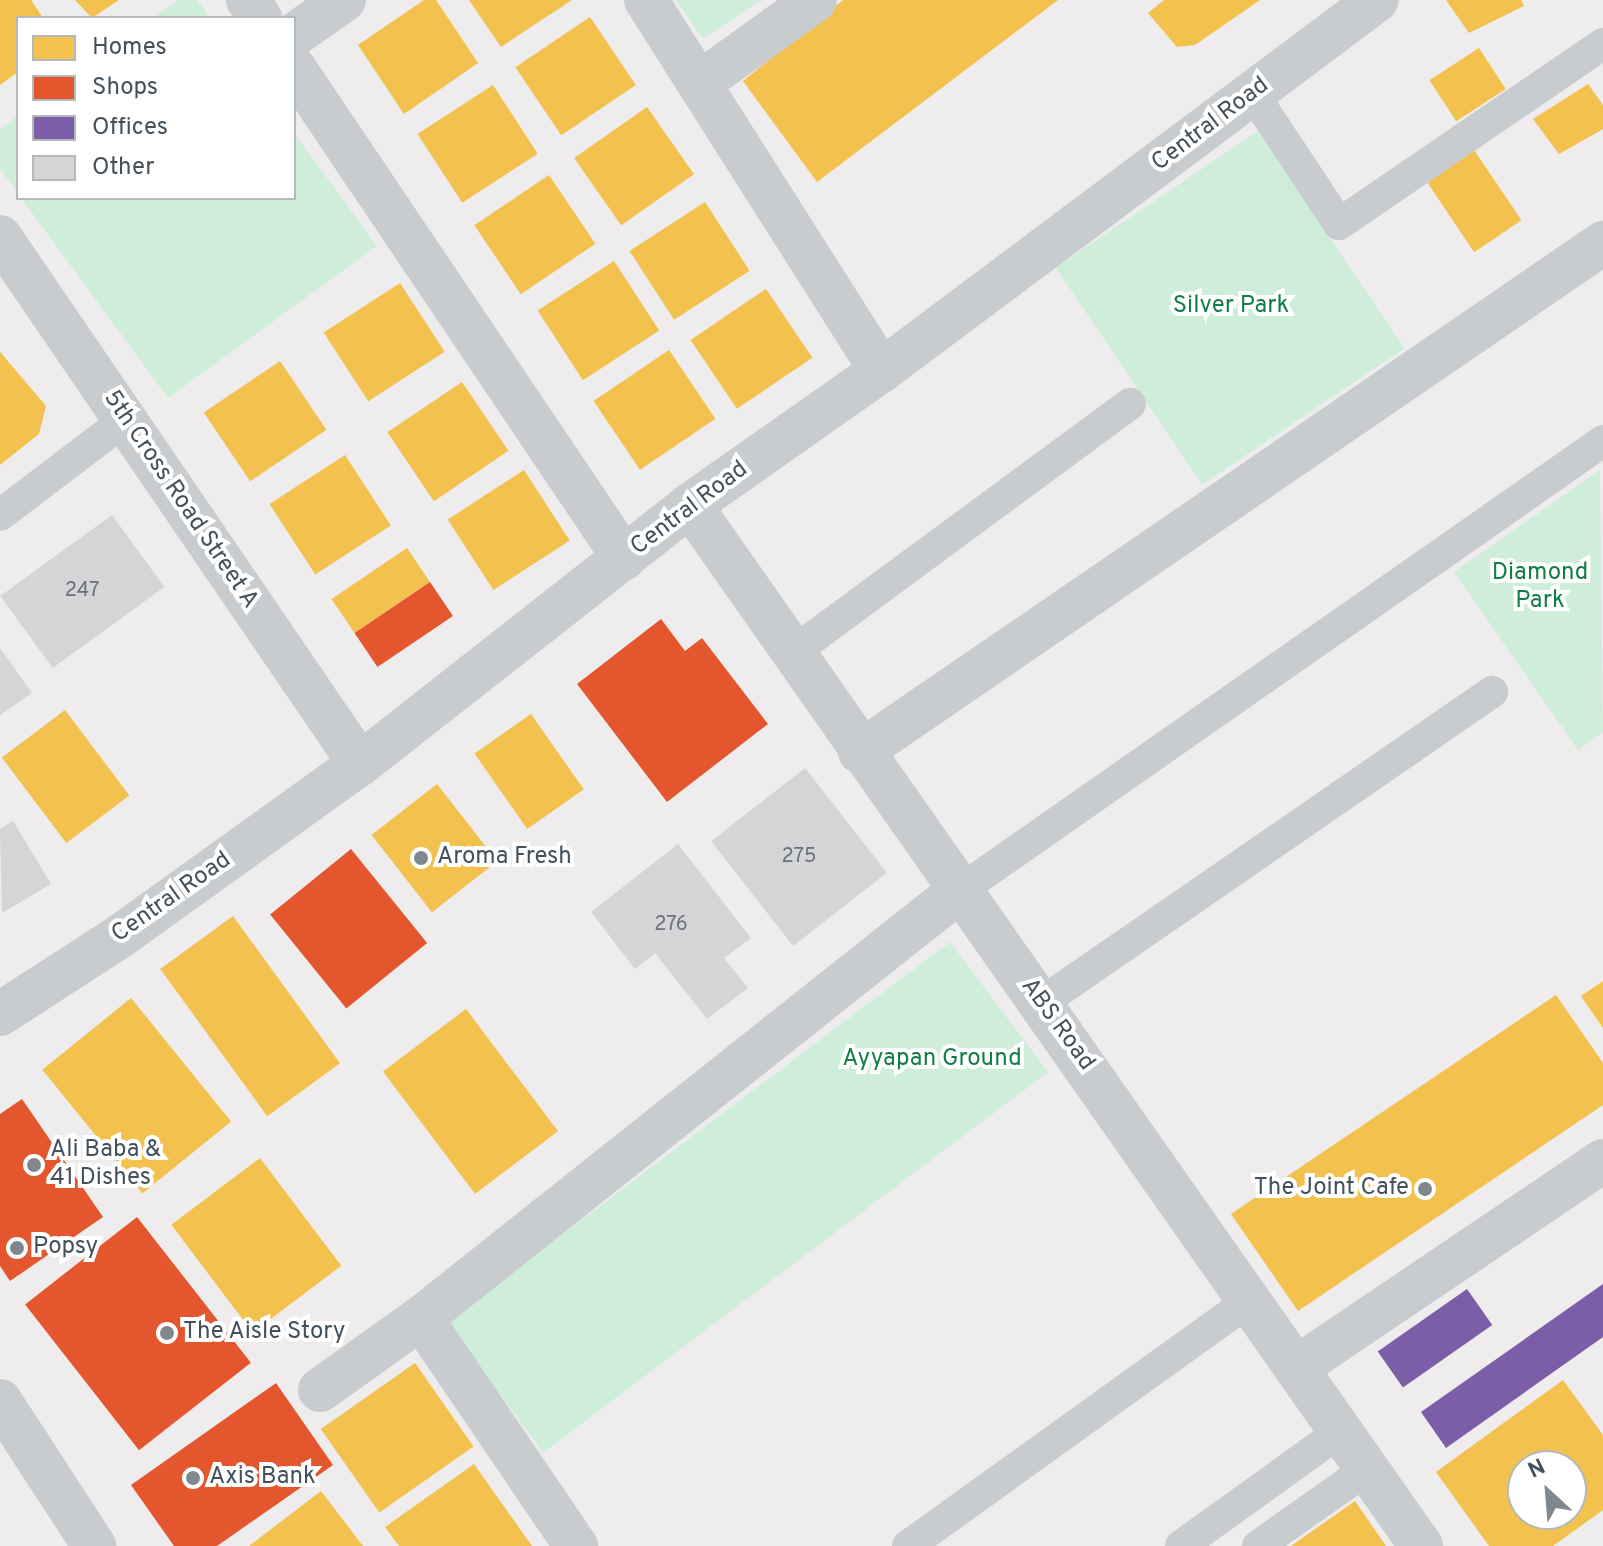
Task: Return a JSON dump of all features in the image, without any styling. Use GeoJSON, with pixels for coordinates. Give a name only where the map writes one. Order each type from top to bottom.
{"type":"FeatureCollection","features":[{"type":"Feature","properties":{"kind":"street"},"geometry":{"type":"LineString","coordinates":[[296,34],[344,0]]}},
{"type":"Feature","properties":{"kind":"street"},"geometry":{"type":"LineString","coordinates":[[646,0],[701,82],[881,371]]}},
{"type":"Feature","properties":{"kind":"street"},"geometry":{"type":"LineString","coordinates":[[701,82],[815,0]]}},
{"type":"Feature","properties":{"kind":"street","name":"Central Road"},"geometry":{"type":"LineString","coordinates":[[0,1014],[119,937],[360,764],[690,505],[881,371],[1377,0]]}},
{"type":"Feature","properties":{"kind":"street"},"geometry":{"type":"LineString","coordinates":[[296,71],[624,558]]}},
{"type":"Feature","properties":{"kind":"street","name":"5th Cross Road Street A"},"geometry":{"type":"LineString","coordinates":[[0,237],[360,764]]}},
{"type":"Feature","properties":{"kind":"street"},"geometry":{"type":"LineString","coordinates":[[860,752],[1603,243]]}},
{"type":"Feature","properties":{"kind":"street","name":"ABS Road"},"geometry":{"type":"LineString","coordinates":[[690,505],[860,752],[1041,1003],[1421,1546]]}},
{"type":"Feature","properties":{"kind":"street"},"geometry":{"type":"LineString","coordinates":[[320,1390],[421,1318],[959,891]]}},
{"type":"Feature","properties":{"kind":"street"},"geometry":{"type":"LineString","coordinates":[[1296,1368],[1603,1161]]}},
{"type":"Feature","properties":{"kind":"street"},"geometry":{"type":"LineString","coordinates":[[421,1318],[576,1546]]}},
{"type":"Feature","properties":{"kind":"street"},"geometry":{"type":"LineString","coordinates":[[0,1401],[94,1546]]}},
{"type":"Feature","properties":{"kind":"lane"},"geometry":{"type":"LineString","coordinates":[[1253,94],[1339,224],[1603,44]]}},
{"type":"Feature","properties":{"kind":"lane"},"geometry":{"type":"LineString","coordinates":[[792,653],[1130,404]]}},
{"type":"Feature","properties":{"kind":"lane"},"geometry":{"type":"LineString","coordinates":[[0,515],[125,420]]}},
{"type":"Feature","properties":{"kind":"lane"},"geometry":{"type":"LineString","coordinates":[[959,891],[1603,441]]}},
{"type":"Feature","properties":{"kind":"lane"},"geometry":{"type":"LineString","coordinates":[[1041,1003],[1492,692]]}},
{"type":"Feature","properties":{"kind":"lane"},"geometry":{"type":"LineString","coordinates":[[908,1546],[1250,1300]]}},
{"type":"Feature","properties":{"kind":"lane"},"geometry":{"type":"LineString","coordinates":[[1181,1546],[1341,1431]]}},
{"type":"Feature","properties":{"kind":"lane"},"geometry":{"type":"LineString","coordinates":[[1258,1546],[1367,1469]]}},
{"type":"Feature","properties":{"kind":"green space"},"geometry":{"type":"Polygon","coordinates":[[[178,0],[197,0],[209,16],[156,16],[178,0]]]}},
{"type":"Feature","properties":{"kind":"green space"},"geometry":{"type":"Polygon","coordinates":[[[676,0],[761,0],[703,39],[676,0]]]}},
{"type":"Feature","properties":{"kind":"green space"},"geometry":{"type":"Polygon","coordinates":[[[16,117],[16,190],[0,169],[0,129],[16,117]]]}},
{"type":"Feature","properties":{"kind":"green space","name":"Silver Park"},"geometry":{"type":"Polygon","coordinates":[[[1258,131],[1405,348],[1202,485],[1056,267],[1258,131]]]}},
{"type":"Feature","properties":{"kind":"green space"},"geometry":{"type":"Polygon","coordinates":[[[296,136],[377,246],[168,398],[22,200],[296,200],[296,136]]]}},
{"type":"Feature","properties":{"kind":"green space","name":"Diamond Park"},"geometry":{"type":"Polygon","coordinates":[[[1600,470],[1603,733],[1578,750],[1454,572],[1600,470]]]}},
{"type":"Feature","properties":{"kind":"green space","name":"Ayyapan Ground"},"geometry":{"type":"Polygon","coordinates":[[[950,942],[1048,1072],[543,1453],[445,1322],[950,942]]]}},
{"type":"Feature","properties":{"kind":"building: Homes"},"geometry":{"type":"Polygon","coordinates":[[[0,0],[31,0],[42,16],[16,16],[16,73],[0,85],[0,0]]]}},
{"type":"Feature","properties":{"kind":"building: Homes"},"geometry":{"type":"Polygon","coordinates":[[[75,0],[119,0],[95,16],[90,16],[75,0]]]}},
{"type":"Feature","properties":{"kind":"building: Homes"},"geometry":{"type":"Polygon","coordinates":[[[424,0],[436,0],[478,63],[404,114],[358,45],[424,0]]]}},
{"type":"Feature","properties":{"kind":"building: Homes"},"geometry":{"type":"Polygon","coordinates":[[[469,0],[572,0],[501,47],[469,0]]]}},
{"type":"Feature","properties":{"kind":"building: Homes"},"geometry":{"type":"Polygon","coordinates":[[[843,0],[1058,0],[817,182],[743,81],[843,0]]]}},
{"type":"Feature","properties":{"kind":"building: Homes"},"geometry":{"type":"Polygon","coordinates":[[[1164,0],[1260,0],[1195,45],[1177,47],[1148,13],[1164,0]]]}},
{"type":"Feature","properties":{"kind":"building: Homes"},"geometry":{"type":"Polygon","coordinates":[[[1446,0],[1521,0],[1524,6],[1469,33],[1446,0]]]}},
{"type":"Feature","properties":{"kind":"building: Homes"},"geometry":{"type":"Polygon","coordinates":[[[590,17],[636,85],[561,135],[515,67],[590,17]]]}},
{"type":"Feature","properties":{"kind":"building: Homes"},"geometry":{"type":"Polygon","coordinates":[[[1479,48],[1506,89],[1456,121],[1430,80],[1479,48]]]}},
{"type":"Feature","properties":{"kind":"building: Homes"},"geometry":{"type":"Polygon","coordinates":[[[1588,84],[1603,105],[1603,129],[1559,154],[1533,119],[1588,84]]]}},
{"type":"Feature","properties":{"kind":"building: Homes"},"geometry":{"type":"Polygon","coordinates":[[[493,85],[538,154],[462,203],[418,134],[493,85]]]}},
{"type":"Feature","properties":{"kind":"building: Homes"},"geometry":{"type":"Polygon","coordinates":[[[647,107],[694,174],[621,225],[574,158],[647,107]]]}},
{"type":"Feature","properties":{"kind":"building: Homes"},"geometry":{"type":"Polygon","coordinates":[[[1470,144],[1521,220],[1474,252],[1423,176],[1470,144]]]}},
{"type":"Feature","properties":{"kind":"building: Homes"},"geometry":{"type":"Polygon","coordinates":[[[549,175],[595,244],[521,294],[474,225],[549,175]]]}},
{"type":"Feature","properties":{"kind":"building: Homes"},"geometry":{"type":"Polygon","coordinates":[[[705,202],[750,271],[674,320],[630,251],[705,202]]]}},
{"type":"Feature","properties":{"kind":"building: Homes"},"geometry":{"type":"Polygon","coordinates":[[[614,261],[659,331],[583,380],[538,311],[614,261]]]}},
{"type":"Feature","properties":{"kind":"building: Homes"},"geometry":{"type":"Polygon","coordinates":[[[400,283],[445,352],[368,401],[324,333],[400,283]]]}},
{"type":"Feature","properties":{"kind":"building: Homes"},"geometry":{"type":"Polygon","coordinates":[[[766,289],[812,358],[737,409],[691,340],[766,289]]]}},
{"type":"Feature","properties":{"kind":"building: Homes"},"geometry":{"type":"Polygon","coordinates":[[[669,350],[715,419],[640,470],[594,401],[669,350]]]}},
{"type":"Feature","properties":{"kind":"building: Homes"},"geometry":{"type":"Polygon","coordinates":[[[0,352],[46,406],[39,434],[0,465],[0,352]]]}},
{"type":"Feature","properties":{"kind":"building: Homes"},"geometry":{"type":"Polygon","coordinates":[[[280,361],[326,430],[250,481],[204,412],[280,361]]]}},
{"type":"Feature","properties":{"kind":"building: Homes"},"geometry":{"type":"Polygon","coordinates":[[[462,382],[508,451],[434,501],[387,432],[462,382]]]}},
{"type":"Feature","properties":{"kind":"building: Homes"},"geometry":{"type":"Polygon","coordinates":[[[345,455],[391,525],[315,574],[270,504],[345,455]]]}},
{"type":"Feature","properties":{"kind":"building: Homes"},"geometry":{"type":"Polygon","coordinates":[[[524,470],[570,540],[493,590],[448,520],[524,470]]]}},
{"type":"Feature","properties":{"kind":"building: Homes"},"geometry":{"type":"Polygon","coordinates":[[[407,548],[430,582],[354,633],[332,599],[407,548]]]}},
{"type":"Feature","properties":{"kind":"building: Homes"},"geometry":{"type":"Polygon","coordinates":[[[65,710],[129,795],[66,843],[2,758],[65,710]]]}},
{"type":"Feature","properties":{"kind":"building: Homes"},"geometry":{"type":"Polygon","coordinates":[[[531,714],[584,789],[527,829],[474,754],[531,714]]]}},
{"type":"Feature","properties":{"kind":"building: Homes"},"geometry":{"type":"Polygon","coordinates":[[[437,784],[497,861],[432,912],[372,835],[437,784]]]}},
{"type":"Feature","properties":{"kind":"building: Homes"},"geometry":{"type":"Polygon","coordinates":[[[233,916],[340,1063],[267,1116],[160,969],[233,916]]]}},
{"type":"Feature","properties":{"kind":"building: Homes"},"geometry":{"type":"Polygon","coordinates":[[[1603,981],[1603,1028],[1581,996],[1603,981]]]}},
{"type":"Feature","properties":{"kind":"building: Homes"},"geometry":{"type":"Polygon","coordinates":[[[1556,995],[1603,1063],[1603,1105],[1298,1311],[1231,1214],[1556,995]]]}},
{"type":"Feature","properties":{"kind":"building: Homes"},"geometry":{"type":"Polygon","coordinates":[[[131,998],[231,1122],[142,1193],[42,1070],[131,998]]]}},
{"type":"Feature","properties":{"kind":"building: Homes"},"geometry":{"type":"Polygon","coordinates":[[[466,1009],[558,1131],[475,1194],[383,1072],[466,1009]]]}},
{"type":"Feature","properties":{"kind":"building: Homes"},"geometry":{"type":"Polygon","coordinates":[[[260,1158],[341,1266],[253,1333],[171,1225],[260,1158]]]}},
{"type":"Feature","properties":{"kind":"building: Homes"},"geometry":{"type":"Polygon","coordinates":[[[415,1363],[474,1447],[379,1513],[321,1429],[415,1363]]]}},
{"type":"Feature","properties":{"kind":"building: Homes"},"geometry":{"type":"Polygon","coordinates":[[[1563,1380],[1603,1435],[1603,1510],[1587,1522],[1587,1450],[1507,1450],[1507,1530],[1575,1530],[1553,1546],[1489,1546],[1436,1472],[1563,1380]]]}},
{"type":"Feature","properties":{"kind":"building: Homes"},"geometry":{"type":"Polygon","coordinates":[[[474,1464],[532,1546],[399,1546],[385,1527],[474,1464]]]}},
{"type":"Feature","properties":{"kind":"building: Homes"},"geometry":{"type":"Polygon","coordinates":[[[321,1491],[363,1546],[249,1546],[321,1491]]]}},
{"type":"Feature","properties":{"kind":"building: Homes"},"geometry":{"type":"Polygon","coordinates":[[[1355,1501],[1386,1546],[1291,1546],[1301,1539],[1355,1501]]]}},
{"type":"Feature","properties":{"kind":"building: Shops"},"geometry":{"type":"Polygon","coordinates":[[[430,582],[453,616],[377,667],[355,633],[430,582]]]}},
{"type":"Feature","properties":{"kind":"building: Shops"},"geometry":{"type":"Polygon","coordinates":[[[661,619],[685,651],[702,638],[768,724],[667,802],[577,684],[661,619]]]}},
{"type":"Feature","properties":{"kind":"building: Shops"},"geometry":{"type":"Polygon","coordinates":[[[351,849],[427,943],[346,1008],[270,914],[351,849]]]}},
{"type":"Feature","properties":{"kind":"building: Shops","name":"Ali Baba & 41 Dishes"},"geometry":{"type":"Polygon","coordinates":[[[22,1099],[103,1217],[10,1281],[0,1266],[0,1114],[22,1099]]]}},
{"type":"Feature","properties":{"kind":"building: Shops"},"geometry":{"type":"Polygon","coordinates":[[[137,1217],[251,1363],[139,1450],[25,1304],[137,1217]]]}},
{"type":"Feature","properties":{"kind":"building: Shops"},"geometry":{"type":"Polygon","coordinates":[[[276,1383],[333,1465],[217,1546],[174,1546],[131,1485],[276,1383]]]}},
{"type":"Feature","properties":{"kind":"building: Offices"},"geometry":{"type":"Polygon","coordinates":[[[1603,1284],[1603,1337],[1446,1448],[1421,1412],[1603,1284]]]}},
{"type":"Feature","properties":{"kind":"building: Offices"},"geometry":{"type":"Polygon","coordinates":[[[1467,1289],[1492,1325],[1403,1388],[1378,1352],[1467,1289]]]}},
{"type":"Feature","properties":{"kind":"building: Other"},"geometry":{"type":"Polygon","coordinates":[[[112,515],[164,587],[53,668],[0,596],[112,515]]]}},
{"type":"Feature","properties":{"kind":"building: Other"},"geometry":{"type":"Polygon","coordinates":[[[0,648],[32,693],[0,715],[0,648]]]}},
{"type":"Feature","properties":{"kind":"building: Other"},"geometry":{"type":"Polygon","coordinates":[[[805,768],[887,873],[793,946],[711,841],[805,768]]]}},
{"type":"Feature","properties":{"kind":"building: Other"},"geometry":{"type":"Polygon","coordinates":[[[13,821],[51,884],[2,913],[0,829],[13,821]]]}},
{"type":"Feature","properties":{"kind":"building: Other"},"geometry":{"type":"Polygon","coordinates":[[[678,844],[751,938],[724,958],[748,988],[707,1019],[655,953],[635,969],[591,912],[678,844]]]}},
{"type":"Feature","properties":{"kind":"place","name":"Aroma Fresh"},"geometry":{"type":"Point","coordinates":[421,858]}},
{"type":"Feature","properties":{"kind":"place","name":"Ali Baba & 41 Dishes"},"geometry":{"type":"Point","coordinates":[34,1165]}},
{"type":"Feature","properties":{"kind":"place","name":"The Joint Cafe"},"geometry":{"type":"Point","coordinates":[1425,1189]}},
{"type":"Feature","properties":{"kind":"place","name":"Popsy"},"geometry":{"type":"Point","coordinates":[17,1248]}},
{"type":"Feature","properties":{"kind":"place","name":"The Aisle Story"},"geometry":{"type":"Point","coordinates":[167,1333]}},
{"type":"Feature","properties":{"kind":"place","name":"Axis Bank"},"geometry":{"type":"Point","coordinates":[193,1478]}}]}
